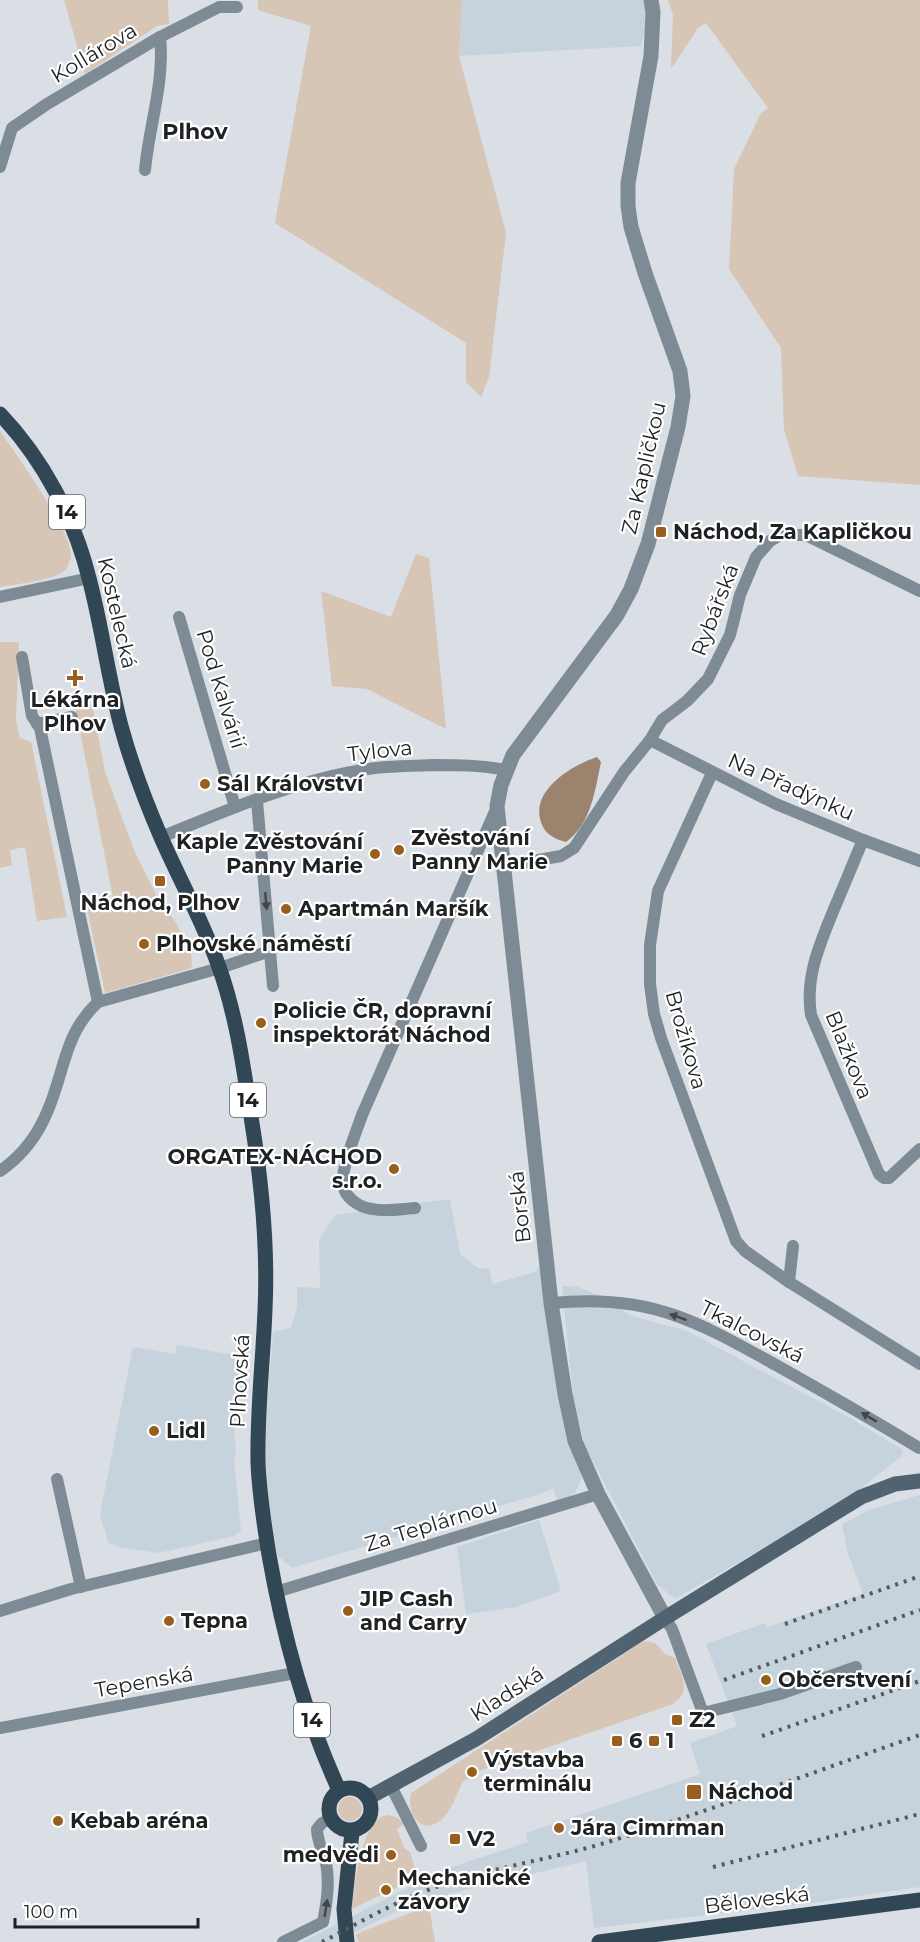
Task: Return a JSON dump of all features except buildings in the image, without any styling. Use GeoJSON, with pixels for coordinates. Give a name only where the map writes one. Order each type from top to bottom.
{"type":"FeatureCollection","features":[{"type":"Feature","properties":{"kind":"main road","name":"Kostelecká"},"geometry":{"type":"LineString","coordinates":[[0,414],[31,452],[64,508],[76,536],[90,578],[121,726],[136,774],[161,837]]}},
{"type":"Feature","properties":{"kind":"main road","name":"14"},"geometry":{"type":"LineString","coordinates":[[161,837],[196,910],[220,968]]}},
{"type":"Feature","properties":{"kind":"main road","name":"Plhovská"},"geometry":{"type":"LineString","coordinates":[[220,968],[235,1028],[262,1187],[265,1235],[265,1308],[258,1408],[258,1463],[267,1543],[276,1592],[296,1673],[324,1756],[339,1790]]}},
{"type":"Feature","properties":{"kind":"main road","name":"Kladská"},"geometry":{"type":"LineString","coordinates":[[368,1798],[476,1739],[668,1623],[861,1497],[895,1484],[920,1481]]}},
{"type":"Feature","properties":{"kind":"main road"},"geometry":{"type":"LineString","coordinates":[[353,1787],[363,1792],[368,1798],[371,1810],[369,1820],[362,1828],[352,1832],[339,1828],[332,1818],[330,1804],[339,1790],[353,1787]]}},
{"type":"Feature","properties":{"kind":"main road"},"geometry":{"type":"LineString","coordinates":[[347,1942],[344,1909],[352,1832]]}},
{"type":"Feature","properties":{"kind":"main road","name":"Běloveská"},"geometry":{"type":"LineString","coordinates":[[599,1942],[920,1900]]}},
{"type":"Feature","properties":{"kind":"street","name":"Za Kapličkou"},"geometry":{"type":"LineString","coordinates":[[506,770],[513,755],[617,615],[631,589],[648,544],[678,427],[682,396],[680,371],[645,273],[631,227],[628,206],[628,183],[651,56],[653,12],[651,0]]}},
{"type":"Feature","properties":{"kind":"street","name":"Kollárova"},"geometry":{"type":"LineString","coordinates":[[0,167],[12,128],[47,104],[160,37],[219,7],[237,7]]}},
{"type":"Feature","properties":{"kind":"street"},"geometry":{"type":"LineString","coordinates":[[145,170],[162,52],[160,37]]}},
{"type":"Feature","properties":{"kind":"street","name":"Rybářská"},"geometry":{"type":"LineString","coordinates":[[505,866],[561,856],[574,848],[624,772],[663,720],[687,701],[708,679],[730,635],[740,595],[756,557],[780,535],[806,535],[920,591]]}},
{"type":"Feature","properties":{"kind":"street"},"geometry":{"type":"LineString","coordinates":[[0,597],[90,578]]}},
{"type":"Feature","properties":{"kind":"street","name":"Pod Kalvárií"},"geometry":{"type":"LineString","coordinates":[[179,617],[235,807]]}},
{"type":"Feature","properties":{"kind":"street"},"geometry":{"type":"LineString","coordinates":[[22,657],[32,716],[44,747],[98,1002]]}},
{"type":"Feature","properties":{"kind":"street"},"geometry":{"type":"LineString","coordinates":[[37,724],[72,717]]}},
{"type":"Feature","properties":{"kind":"street","name":"Na Přadýnku"},"geometry":{"type":"LineString","coordinates":[[650,740],[776,804],[862,840],[920,861]]}},
{"type":"Feature","properties":{"kind":"street","name":"Tylova"},"geometry":{"type":"LineString","coordinates":[[161,837],[235,807],[307,783],[351,772],[381,767],[466,765],[506,770]]}},
{"type":"Feature","properties":{"kind":"street","name":"Borská"},"geometry":{"type":"LineString","coordinates":[[506,770],[497,806],[551,1303],[565,1394],[575,1441],[598,1494],[668,1623]]}},
{"type":"Feature","properties":{"kind":"street","name":"Brožíkova"},"geometry":{"type":"LineString","coordinates":[[712,773],[658,891],[650,945],[650,984],[654,1014],[661,1038],[736,1241],[745,1251],[789,1282],[920,1364]]}},
{"type":"Feature","properties":{"kind":"street"},"geometry":{"type":"LineString","coordinates":[[256,801],[273,986]]}},
{"type":"Feature","properties":{"kind":"street"},"geometry":{"type":"LineString","coordinates":[[415,1208],[375,1210],[355,1203],[348,1197],[343,1183],[346,1167],[363,1115],[497,806]]}},
{"type":"Feature","properties":{"kind":"street","name":"Blažkova"},"geometry":{"type":"LineString","coordinates":[[862,840],[816,951],[808,1000],[815,1029],[879,1174],[884,1178],[889,1178],[920,1149]]}},
{"type":"Feature","properties":{"kind":"street"},"geometry":{"type":"LineString","coordinates":[[0,1171],[13,1162],[32,1140],[48,1110],[73,1035],[84,1015],[98,1002],[220,968],[270,951]]}},
{"type":"Feature","properties":{"kind":"street"},"geometry":{"type":"LineString","coordinates":[[789,1282],[793,1246]]}},
{"type":"Feature","properties":{"kind":"street","name":"Tkalcovská"},"geometry":{"type":"LineString","coordinates":[[551,1303],[582,1300],[627,1304],[680,1317],[759,1356],[864,1414],[920,1450]]}},
{"type":"Feature","properties":{"kind":"street"},"geometry":{"type":"LineString","coordinates":[[57,1479],[81,1587]]}},
{"type":"Feature","properties":{"kind":"street","name":"Za Teplárnou"},"geometry":{"type":"LineString","coordinates":[[276,1592],[598,1494]]}},
{"type":"Feature","properties":{"kind":"street"},"geometry":{"type":"LineString","coordinates":[[0,1611],[81,1587],[267,1543]]}},
{"type":"Feature","properties":{"kind":"street"},"geometry":{"type":"LineString","coordinates":[[668,1623],[700,1707],[780,1694],[856,1667]]}},
{"type":"Feature","properties":{"kind":"street","name":"Tepenská"},"geometry":{"type":"LineString","coordinates":[[0,1728],[296,1673]]}},
{"type":"Feature","properties":{"kind":"street"},"geometry":{"type":"LineString","coordinates":[[391,1786],[421,1846]]}},
{"type":"Feature","properties":{"kind":"street"},"geometry":{"type":"LineString","coordinates":[[283,1942],[324,1922],[328,1880],[317,1827],[332,1818]]}},
{"type":"Feature","properties":{"kind":"shaded area"},"geometry":{"type":"Polygon","coordinates":[[[64,0],[168,0],[169,24],[157,26],[85,74],[64,0]]]}},
{"type":"Feature","properties":{"kind":"shaded area"},"geometry":{"type":"Polygon","coordinates":[[[258,0],[462,0],[459,56],[506,233],[489,377],[481,397],[466,382],[466,343],[275,223],[311,26],[258,10],[258,0]]]}},
{"type":"Feature","properties":{"kind":"shaded area"},"geometry":{"type":"Polygon","coordinates":[[[462,0],[646,0],[646,26],[641,46],[459,56],[462,0]]]}},
{"type":"Feature","properties":{"kind":"shaded area"},"geometry":{"type":"Polygon","coordinates":[[[668,0],[920,0],[920,485],[798,476],[784,429],[781,348],[729,269],[734,169],[761,113],[768,108],[706,23],[698,28],[671,69],[673,15],[668,0]]]}},
{"type":"Feature","properties":{"kind":"shaded area"},"geometry":{"type":"Polygon","coordinates":[[[0,431],[53,511],[69,544],[71,555],[66,569],[61,573],[36,581],[0,587],[0,431]]]}},
{"type":"Feature","properties":{"kind":"shaded area"},"geometry":{"type":"Polygon","coordinates":[[[416,554],[429,558],[446,729],[367,689],[332,686],[321,591],[391,617],[416,554]]]}},
{"type":"Feature","properties":{"kind":"shaded area"},"geometry":{"type":"Polygon","coordinates":[[[0,642],[19,642],[16,720],[20,738],[31,742],[67,917],[37,921],[25,847],[10,850],[12,865],[0,868],[0,642]]]}},
{"type":"Feature","properties":{"kind":"shaded area"},"geometry":{"type":"Polygon","coordinates":[[[92,704],[105,772],[134,850],[156,895],[176,923],[191,953],[192,968],[105,993],[87,908],[114,902],[75,706],[92,704]]]}},
{"type":"Feature","properties":{"kind":"shaded area"},"geometry":{"type":"Polygon","coordinates":[[[597,757],[601,762],[594,795],[581,826],[566,842],[550,835],[543,827],[539,815],[540,803],[545,792],[564,774],[597,757]]]}},
{"type":"Feature","properties":{"kind":"shaded area"},"geometry":{"type":"Polygon","coordinates":[[[450,1199],[460,1254],[478,1268],[489,1269],[493,1284],[535,1272],[541,1264],[583,1476],[575,1493],[558,1503],[553,1488],[543,1493],[292,1568],[277,1555],[263,1461],[273,1332],[291,1328],[297,1308],[297,1287],[320,1288],[319,1240],[335,1215],[450,1199]]]}},
{"type":"Feature","properties":{"kind":"shaded area"},"geometry":{"type":"Polygon","coordinates":[[[562,1286],[578,1287],[591,1292],[611,1302],[629,1315],[687,1331],[848,1417],[903,1450],[901,1456],[836,1506],[675,1599],[657,1584],[586,1448],[574,1405],[562,1286]]]}},
{"type":"Feature","properties":{"kind":"shaded area"},"geometry":{"type":"Polygon","coordinates":[[[177,1345],[239,1356],[234,1461],[241,1531],[234,1536],[158,1553],[118,1547],[108,1542],[100,1514],[133,1347],[175,1354],[177,1345]]]}},
{"type":"Feature","properties":{"kind":"shaded area"},"geometry":{"type":"Polygon","coordinates":[[[920,1495],[920,1887],[812,1903],[594,1928],[586,1861],[416,1902],[335,1942],[302,1942],[440,1871],[528,1842],[526,1833],[700,1774],[690,1743],[737,1726],[706,1644],[765,1623],[768,1627],[863,1594],[848,1554],[842,1525],[868,1510],[920,1495]]]}},
{"type":"Feature","properties":{"kind":"shaded area"},"geometry":{"type":"Polygon","coordinates":[[[539,1520],[561,1591],[517,1607],[466,1614],[457,1547],[539,1520]]]}},
{"type":"Feature","properties":{"kind":"shaded area"},"geometry":{"type":"Polygon","coordinates":[[[644,1641],[655,1643],[665,1654],[675,1658],[684,1688],[679,1699],[673,1704],[476,1772],[473,1777],[463,1781],[446,1815],[434,1824],[428,1826],[422,1824],[413,1815],[411,1793],[644,1641]]]}},
{"type":"Feature","properties":{"kind":"shaded area"},"geometry":{"type":"Polygon","coordinates":[[[350,1797],[359,1800],[362,1809],[359,1818],[350,1821],[341,1818],[338,1809],[341,1800],[350,1797]]]}},
{"type":"Feature","properties":{"kind":"shaded area"},"geometry":{"type":"Polygon","coordinates":[[[388,1815],[396,1817],[403,1824],[397,1829],[404,1848],[410,1852],[418,1877],[352,1909],[357,1870],[365,1840],[379,1819],[388,1815]]]}},
{"type":"Feature","properties":{"kind":"shaded area"},"geometry":{"type":"Polygon","coordinates":[[[429,1906],[435,1942],[359,1942],[356,1935],[361,1932],[429,1906]]]}},
{"type":"Feature","properties":{"kind":"railway"},"geometry":{"type":"LineString","coordinates":[[785,1624],[920,1576]]}},
{"type":"Feature","properties":{"kind":"railway"},"geometry":{"type":"LineString","coordinates":[[724,1680],[920,1610]]}},
{"type":"Feature","properties":{"kind":"railway"},"geometry":{"type":"LineString","coordinates":[[762,1736],[920,1681]]}},
{"type":"Feature","properties":{"kind":"railway"},"geometry":{"type":"LineString","coordinates":[[322,1942],[392,1906],[436,1887],[650,1829],[920,1735]]}},
{"type":"Feature","properties":{"kind":"railway"},"geometry":{"type":"LineString","coordinates":[[713,1867],[920,1814]]}},
{"type":"Feature","properties":{"kind":"place","name":"Náchod, Za Kapličkou"},"geometry":{"type":"Point","coordinates":[661,532]}},
{"type":"Feature","properties":{"kind":"place","name":"Lékárna Plhov"},"geometry":{"type":"Point","coordinates":[75,678]}},
{"type":"Feature","properties":{"kind":"place","name":"Sál Království"},"geometry":{"type":"Point","coordinates":[205,784]}},
{"type":"Feature","properties":{"kind":"place","name":"Zvěstování Panny Marie"},"geometry":{"type":"Point","coordinates":[399,850]}},
{"type":"Feature","properties":{"kind":"place","name":"Kaple Zvěstování Panny Marie"},"geometry":{"type":"Point","coordinates":[375,854]}},
{"type":"Feature","properties":{"kind":"place","name":"Náchod, Plhov"},"geometry":{"type":"Point","coordinates":[160,881]}},
{"type":"Feature","properties":{"kind":"place","name":"Apartmán Maršík"},"geometry":{"type":"Point","coordinates":[286,909]}},
{"type":"Feature","properties":{"kind":"place","name":"Plhovské náměstí"},"geometry":{"type":"Point","coordinates":[144,944]}},
{"type":"Feature","properties":{"kind":"place","name":"Policie ČR, dopravní inspektorát Náchod"},"geometry":{"type":"Point","coordinates":[261,1023]}},
{"type":"Feature","properties":{"kind":"place","name":"ORGATEX-NÁCHOD s.r.o."},"geometry":{"type":"Point","coordinates":[394,1169]}},
{"type":"Feature","properties":{"kind":"place","name":"Lidl"},"geometry":{"type":"Point","coordinates":[154,1431]}},
{"type":"Feature","properties":{"kind":"place","name":"JIP Cash and Carry"},"geometry":{"type":"Point","coordinates":[348,1611]}},
{"type":"Feature","properties":{"kind":"place","name":"Tepna"},"geometry":{"type":"Point","coordinates":[169,1621]}},
{"type":"Feature","properties":{"kind":"place","name":"Občerstvení"},"geometry":{"type":"Point","coordinates":[766,1680]}},
{"type":"Feature","properties":{"kind":"place","name":"Z2"},"geometry":{"type":"Point","coordinates":[677,1720]}},
{"type":"Feature","properties":{"kind":"place","name":"6"},"geometry":{"type":"Point","coordinates":[617,1741]}},
{"type":"Feature","properties":{"kind":"place","name":"1"},"geometry":{"type":"Point","coordinates":[654,1741]}},
{"type":"Feature","properties":{"kind":"place","name":"Výstavba terminálu"},"geometry":{"type":"Point","coordinates":[472,1772]}},
{"type":"Feature","properties":{"kind":"place","name":"Náchod"},"geometry":{"type":"Point","coordinates":[694,1792]}},
{"type":"Feature","properties":{"kind":"place","name":"Kebab aréna"},"geometry":{"type":"Point","coordinates":[58,1821]}},
{"type":"Feature","properties":{"kind":"place","name":"Jára Cimrman"},"geometry":{"type":"Point","coordinates":[559,1828]}},
{"type":"Feature","properties":{"kind":"place","name":"V2"},"geometry":{"type":"Point","coordinates":[455,1839]}},
{"type":"Feature","properties":{"kind":"place","name":"medvědi"},"geometry":{"type":"Point","coordinates":[391,1855]}},
{"type":"Feature","properties":{"kind":"place","name":"Mechanické závory"},"geometry":{"type":"Point","coordinates":[386,1890]}},
{"type":"Feature","properties":{"kind":"district","name":"Plhov"},"geometry":{"type":"Point","coordinates":[195,131]}}]}
